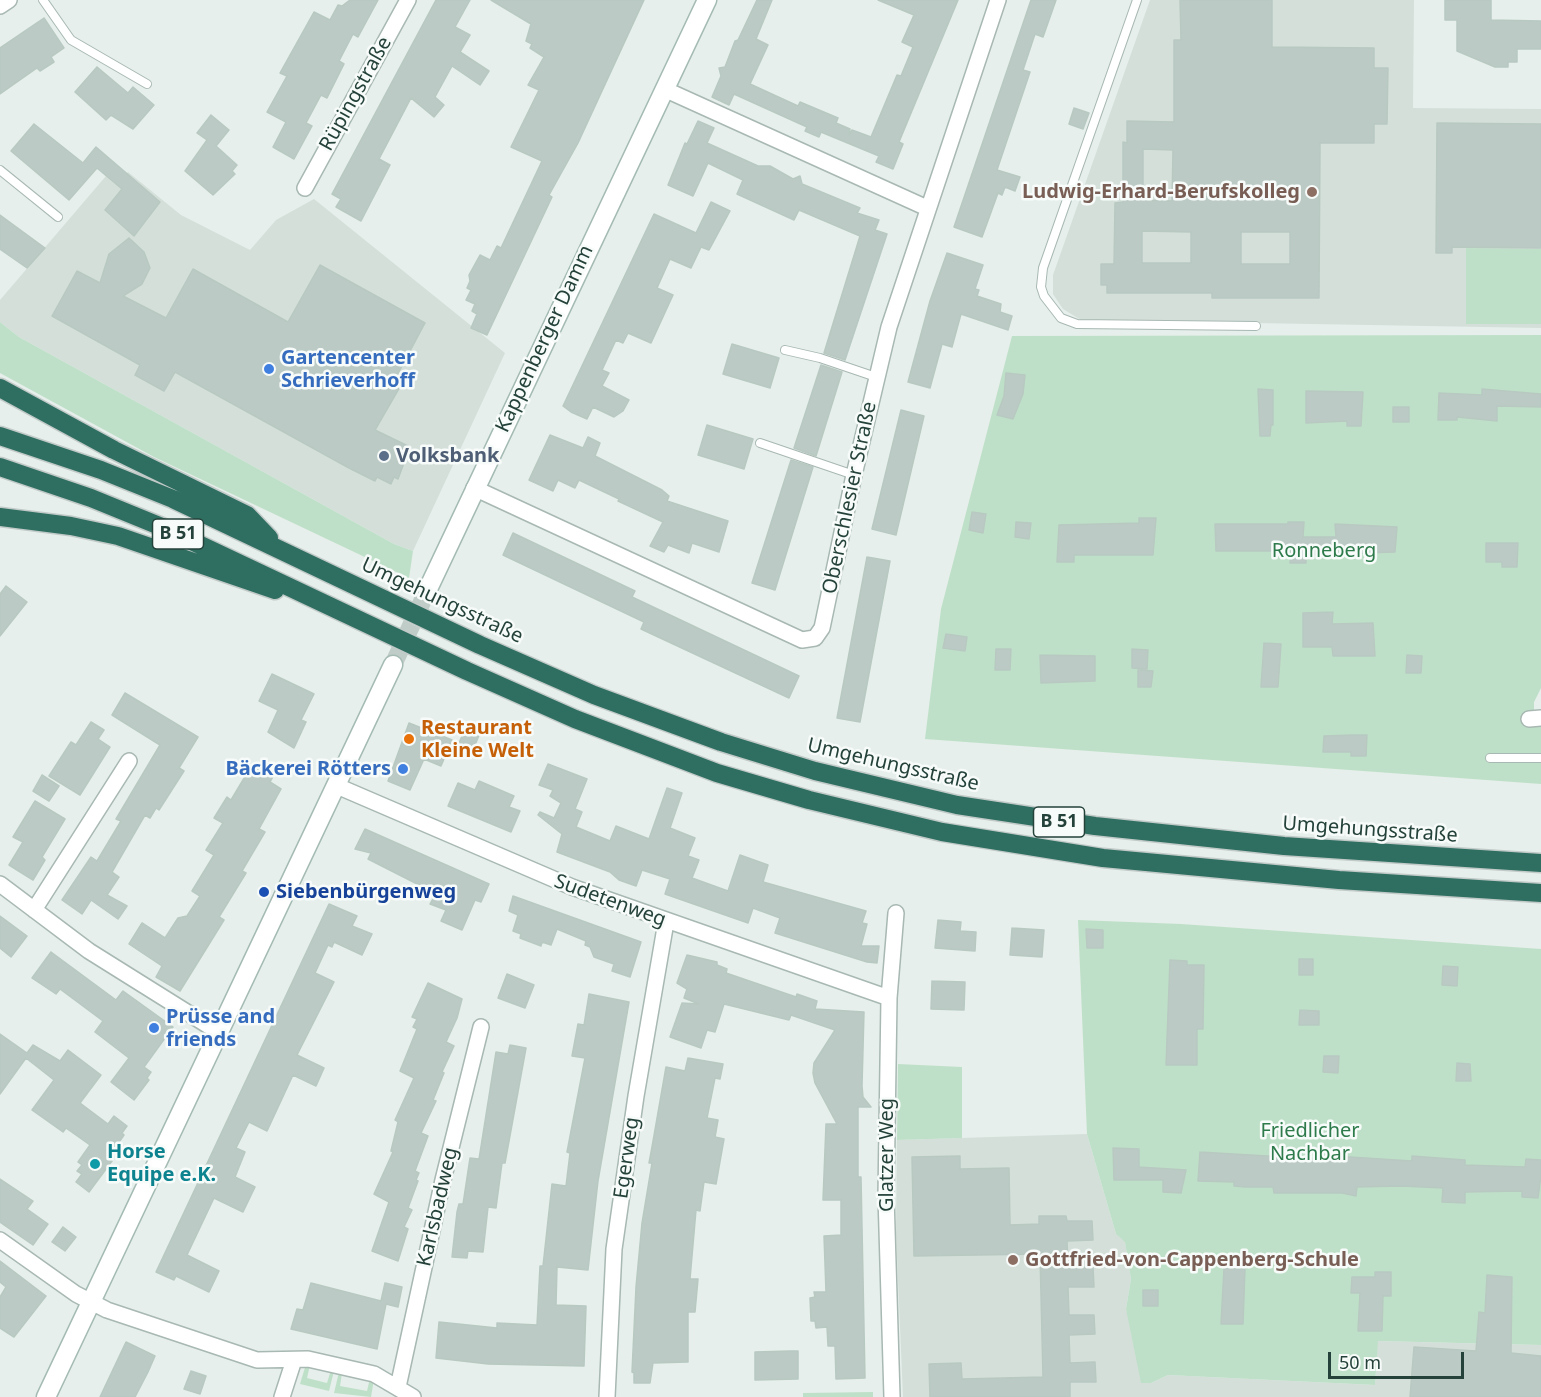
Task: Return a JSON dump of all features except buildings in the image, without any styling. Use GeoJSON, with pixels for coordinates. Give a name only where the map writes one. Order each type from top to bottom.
{"type":"FeatureCollection","features":[{"type":"Feature","properties":{"kind":"highway"},"geometry":{"type":"LineString","coordinates":[[0,388],[114,450],[248,515],[277,546]]}},
{"type":"Feature","properties":{"kind":"highway","name":"B 51"},"geometry":{"type":"LineString","coordinates":[[0,436],[101,470],[173,499],[277,546]]}},
{"type":"Feature","properties":{"kind":"highway","name":"B 51"},"geometry":{"type":"LineString","coordinates":[[0,467],[91,498],[162,527],[513,692],[642,746],[767,788],[894,822],[1045,850],[1173,866],[1338,880],[1541,893]]}},
{"type":"Feature","properties":{"kind":"highway"},"geometry":{"type":"LineString","coordinates":[[0,517],[71,526],[118,536],[351,617]]}},
{"type":"Feature","properties":{"kind":"highway","name":"Umgehungsstraße"},"geometry":{"type":"LineString","coordinates":[[277,546],[480,645],[594,695],[721,742],[862,783],[957,805],[1095,826],[1284,846],[1541,863]]}},
{"type":"Feature","properties":{"kind":"main road","name":"Kappenberger Damm"},"geometry":{"type":"LineString","coordinates":[[428,589],[707,0]]}},
{"type":"Feature","properties":{"kind":"main road"},"geometry":{"type":"LineString","coordinates":[[46,1397],[393,665]]}},
{"type":"Feature","properties":{"kind":"street","name":"Rüpingstraße"},"geometry":{"type":"LineString","coordinates":[[305,188],[408,0]]}},
{"type":"Feature","properties":{"kind":"street","name":"Oberschlesier Straße"},"geometry":{"type":"LineString","coordinates":[[474,488],[802,640],[814,638],[822,628],[876,377],[927,208],[998,0]]}},
{"type":"Feature","properties":{"kind":"street"},"geometry":{"type":"LineString","coordinates":[[664,89],[927,208]]}},
{"type":"Feature","properties":{"kind":"street"},"geometry":{"type":"LineString","coordinates":[[34,910],[129,761]]}},
{"type":"Feature","properties":{"kind":"street","name":"Sudetenweg"},"geometry":{"type":"LineString","coordinates":[[337,786],[514,864],[666,922],[889,998]]}},
{"type":"Feature","properties":{"kind":"street"},"geometry":{"type":"LineString","coordinates":[[0,884],[89,951],[220,1033]]}},
{"type":"Feature","properties":{"kind":"street","name":"Glatzer Weg"},"geometry":{"type":"LineString","coordinates":[[892,1397],[886,1196],[889,998],[896,913]]}},
{"type":"Feature","properties":{"kind":"street","name":"Egerweg"},"geometry":{"type":"LineString","coordinates":[[607,1397],[614,1249],[636,1096],[666,922]]}},
{"type":"Feature","properties":{"kind":"street","name":"Karlsbadweg"},"geometry":{"type":"LineString","coordinates":[[398,1387],[443,1180],[481,1027]]}},
{"type":"Feature","properties":{"kind":"street"},"geometry":{"type":"LineString","coordinates":[[0,1240],[107,1311],[257,1360],[308,1359],[374,1374],[412,1397]]}},
{"type":"Feature","properties":{"kind":"street"},"geometry":{"type":"LineString","coordinates":[[282,1397],[294,1360]]}},
{"type":"Feature","properties":{"kind":"lane"},"geometry":{"type":"LineString","coordinates":[[43,0],[71,39],[147,84]]}},
{"type":"Feature","properties":{"kind":"lane"},"geometry":{"type":"LineString","coordinates":[[1137,0],[1043,268],[1041,287],[1044,296],[1061,318],[1077,324],[1256,326]]}},
{"type":"Feature","properties":{"kind":"lane"},"geometry":{"type":"LineString","coordinates":[[0,170],[58,217]]}},
{"type":"Feature","properties":{"kind":"lane"},"geometry":{"type":"LineString","coordinates":[[785,350],[820,358],[876,377]]}},
{"type":"Feature","properties":{"kind":"lane"},"geometry":{"type":"LineString","coordinates":[[760,443],[854,474]]}},
{"type":"Feature","properties":{"kind":"lane"},"geometry":{"type":"LineString","coordinates":[[1490,758],[1541,758]]}},
{"type":"Feature","properties":{"kind":"shaded area","name":"Ludwig-Erhard-Berufskolleg"},"geometry":{"type":"Polygon","coordinates":[[[1150,0],[1414,0],[1413,108],[1541,109],[1541,328],[1081,320],[1063,309],[1053,294],[1053,275],[1150,0]]]}},
{"type":"Feature","properties":{"kind":"shaded area"},"geometry":{"type":"Polygon","coordinates":[[[128,172],[181,215],[250,250],[276,220],[314,199],[505,353],[413,551],[394,544],[19,337],[0,322],[0,300],[106,176],[118,186],[128,172]]]}},
{"type":"Feature","properties":{"kind":"shaded area","name":"Gottfried-von-Cappenberg-Schule"},"geometry":{"type":"Polygon","coordinates":[[[1087,1134],[1116,1234],[1125,1241],[1131,1279],[1126,1309],[1151,1383],[1168,1375],[1375,1385],[1377,1341],[1541,1345],[1541,1397],[903,1397],[896,1233],[897,1140],[1087,1134]]]}},
{"type":"Feature","properties":{"kind":"green space"},"geometry":{"type":"Polygon","coordinates":[[[1466,248],[1541,249],[1541,324],[1466,324],[1466,248]]]}},
{"type":"Feature","properties":{"kind":"green space"},"geometry":{"type":"Polygon","coordinates":[[[0,322],[19,337],[394,544],[413,551],[409,578],[154,457],[0,373],[0,322]]]}},
{"type":"Feature","properties":{"kind":"green space","name":"Ronneberg"},"geometry":{"type":"Polygon","coordinates":[[[1541,335],[1541,688],[1534,702],[1534,724],[1541,725],[1541,784],[925,739],[941,609],[1012,336],[1541,335]]]}},
{"type":"Feature","properties":{"kind":"green space","name":"Friedlicher Nachbar"},"geometry":{"type":"Polygon","coordinates":[[[1078,920],[1181,924],[1541,949],[1541,1345],[1378,1341],[1375,1385],[1168,1375],[1151,1383],[1141,1383],[1126,1309],[1131,1279],[1125,1242],[1116,1234],[1087,1134],[1078,920]]]}},
{"type":"Feature","properties":{"kind":"green space"},"geometry":{"type":"Polygon","coordinates":[[[898,1064],[962,1067],[962,1138],[897,1140],[898,1064]]]}},
{"type":"Feature","properties":{"kind":"green space"},"geometry":{"type":"Polygon","coordinates":[[[306,1364],[310,1365],[307,1378],[327,1383],[331,1370],[334,1371],[329,1391],[300,1384],[306,1364]]]}},
{"type":"Feature","properties":{"kind":"green space"},"geometry":{"type":"Polygon","coordinates":[[[339,1372],[342,1373],[340,1386],[367,1391],[370,1378],[374,1379],[371,1397],[334,1393],[339,1372]]]}},
{"type":"Feature","properties":{"kind":"green space"},"geometry":{"type":"Polygon","coordinates":[[[873,1392],[873,1397],[803,1397],[803,1393],[873,1392]]]}},
{"type":"Feature","properties":{"kind":"tunnel"},"geometry":{"type":"LineString","coordinates":[[393,665],[428,589]]}},
{"type":"Feature","properties":{"kind":"place","name":"Ludwig-Erhard-Berufskolleg"},"geometry":{"type":"Point","coordinates":[1312,192]}},
{"type":"Feature","properties":{"kind":"place","name":"Gartencenter Schrieverhoff"},"geometry":{"type":"Point","coordinates":[269,369]}},
{"type":"Feature","properties":{"kind":"place","name":"Volksbank"},"geometry":{"type":"Point","coordinates":[384,456]}},
{"type":"Feature","properties":{"kind":"place","name":"Restaurant Kleine Welt"},"geometry":{"type":"Point","coordinates":[409,739]}},
{"type":"Feature","properties":{"kind":"place","name":"Bäckerei Rötters"},"geometry":{"type":"Point","coordinates":[403,769]}},
{"type":"Feature","properties":{"kind":"place","name":"Siebenbürgenweg"},"geometry":{"type":"Point","coordinates":[264,892]}},
{"type":"Feature","properties":{"kind":"place","name":"Prüsse and friends"},"geometry":{"type":"Point","coordinates":[154,1028]}},
{"type":"Feature","properties":{"kind":"place","name":"Horse Equipe e.K."},"geometry":{"type":"Point","coordinates":[95,1164]}},
{"type":"Feature","properties":{"kind":"place","name":"Gottfried-von-Cappenberg-Schule"},"geometry":{"type":"Point","coordinates":[1013,1260]}}]}
